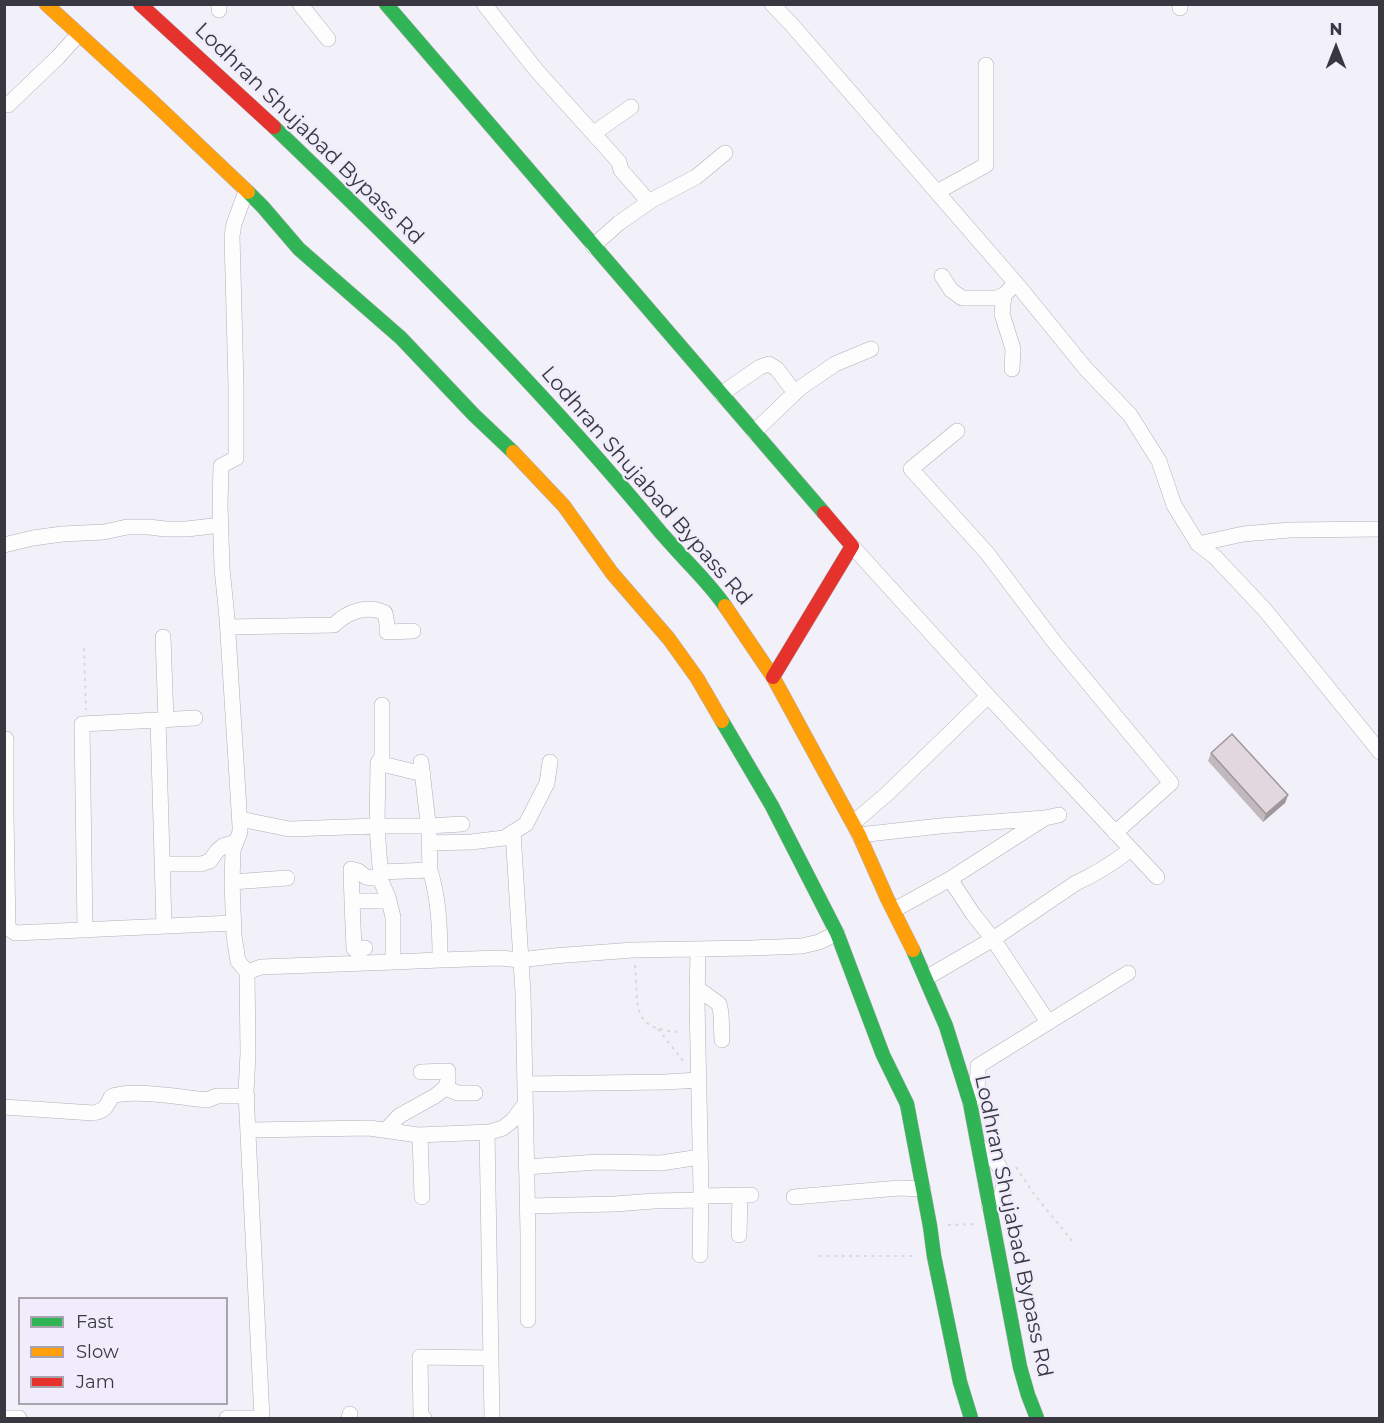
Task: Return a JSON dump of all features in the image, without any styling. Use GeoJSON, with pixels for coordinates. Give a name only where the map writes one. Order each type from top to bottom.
{"type":"FeatureCollection","features":[{"type":"Feature","properties":{"kind":"street"},"geometry":{"type":"LineString","coordinates":[[46,4],[263,207],[299,249],[401,338],[474,415],[520,459],[564,506],[612,573],[669,639],[697,678],[772,806],[837,933],[883,1055],[907,1104],[934,1256],[960,1382],[971,1419]]}},
{"type":"Feature","properties":{"kind":"street","name":"Lodhran Shujabad Bypass Rd"},"geometry":{"type":"LineString","coordinates":[[140,4],[355,205],[472,322],[604,465],[716,593],[773,677],[856,829],[946,1026],[970,1103],[979,1146]]}},
{"type":"Feature","properties":{"kind":"street"},"geometry":{"type":"LineString","coordinates":[[300,4],[328,39]]}},
{"type":"Feature","properties":{"kind":"street"},"geometry":{"type":"LineString","coordinates":[[386,4],[852,546],[1157,877]]}},
{"type":"Feature","properties":{"kind":"street"},"geometry":{"type":"LineString","coordinates":[[484,4],[537,71],[619,162],[621,170],[648,202]]}},
{"type":"Feature","properties":{"kind":"street"},"geometry":{"type":"LineString","coordinates":[[772,4],[1016,283],[1086,369],[1130,415],[1159,461],[1173,505],[1198,544],[1215,557],[1265,610],[1380,752]]}},
{"type":"Feature","properties":{"kind":"street"},"geometry":{"type":"LineString","coordinates":[[8,105],[78,35]]}},
{"type":"Feature","properties":{"kind":"street"},"geometry":{"type":"LineString","coordinates":[[937,192],[986,165],[986,65]]}},
{"type":"Feature","properties":{"kind":"street"},"geometry":{"type":"LineString","coordinates":[[594,133],[631,107]]}},
{"type":"Feature","properties":{"kind":"street"},"geometry":{"type":"LineString","coordinates":[[593,246],[648,202],[696,177],[724,153]]}},
{"type":"Feature","properties":{"kind":"street"},"geometry":{"type":"LineString","coordinates":[[227,1419],[262,1418],[247,1096],[247,972],[238,961],[233,923],[233,850],[240,832],[240,819],[221,525],[221,465],[236,458],[232,236],[246,191]]}},
{"type":"Feature","properties":{"kind":"street"},"geometry":{"type":"LineString","coordinates":[[942,276],[951,290],[962,298],[997,298],[1004,295],[1016,283]]}},
{"type":"Feature","properties":{"kind":"street"},"geometry":{"type":"LineString","coordinates":[[1004,295],[1002,314],[1012,349],[1012,369]]}},
{"type":"Feature","properties":{"kind":"street"},"geometry":{"type":"LineString","coordinates":[[754,432],[795,393],[835,364],[871,349]]}},
{"type":"Feature","properties":{"kind":"street"},"geometry":{"type":"LineString","coordinates":[[721,394],[760,367],[770,364],[777,369],[795,393]]}},
{"type":"Feature","properties":{"kind":"street"},"geometry":{"type":"LineString","coordinates":[[957,431],[911,469],[987,553],[1055,643],[1171,783],[1115,833]]}},
{"type":"Feature","properties":{"kind":"street"},"geometry":{"type":"LineString","coordinates":[[4,545],[33,538],[104,532],[127,527],[187,529],[221,525]]}},
{"type":"Feature","properties":{"kind":"street"},"geometry":{"type":"LineString","coordinates":[[1198,544],[1243,534],[1290,530],[1380,529]]}},
{"type":"Feature","properties":{"kind":"street"},"geometry":{"type":"LineString","coordinates":[[773,677],[852,546]]}},
{"type":"Feature","properties":{"kind":"street"},"geometry":{"type":"LineString","coordinates":[[228,627],[334,625],[340,618],[354,611],[377,609],[385,613],[387,632],[413,631]]}},
{"type":"Feature","properties":{"kind":"street"},"geometry":{"type":"LineString","coordinates":[[163,637],[164,926]]}},
{"type":"Feature","properties":{"kind":"street"},"geometry":{"type":"LineString","coordinates":[[856,829],[888,793],[988,696]]}},
{"type":"Feature","properties":{"kind":"street"},"geometry":{"type":"LineString","coordinates":[[382,705],[382,757],[378,763],[377,826],[381,876],[393,917],[393,962]]}},
{"type":"Feature","properties":{"kind":"street"},"geometry":{"type":"LineString","coordinates":[[86,930],[82,724],[195,718]]}},
{"type":"Feature","properties":{"kind":"street"},"geometry":{"type":"LineString","coordinates":[[6,739],[5,845],[8,928],[15,933],[233,923]]}},
{"type":"Feature","properties":{"kind":"street"},"geometry":{"type":"LineString","coordinates":[[429,843],[504,838],[526,824],[547,783],[550,762]]}},
{"type":"Feature","properties":{"kind":"street"},"geometry":{"type":"LineString","coordinates":[[378,763],[422,768],[430,870],[437,908],[440,960]]}},
{"type":"Feature","properties":{"kind":"street"},"geometry":{"type":"LineString","coordinates":[[856,829],[940,826],[1052,817],[894,910]]}},
{"type":"Feature","properties":{"kind":"street"},"geometry":{"type":"LineString","coordinates":[[240,819],[289,829],[462,824]]}},
{"type":"Feature","properties":{"kind":"street"},"geometry":{"type":"LineString","coordinates":[[513,832],[523,993],[528,1320]]}},
{"type":"Feature","properties":{"kind":"street"},"geometry":{"type":"LineString","coordinates":[[162,864],[201,864],[210,861],[223,846],[236,842]]}},
{"type":"Feature","properties":{"kind":"street"},"geometry":{"type":"LineString","coordinates":[[926,978],[993,939],[1130,850]]}},
{"type":"Feature","properties":{"kind":"street"},"geometry":{"type":"LineString","coordinates":[[365,948],[354,949],[351,869],[366,877],[430,870]]}},
{"type":"Feature","properties":{"kind":"street"},"geometry":{"type":"LineString","coordinates":[[232,882],[287,878]]}},
{"type":"Feature","properties":{"kind":"street"},"geometry":{"type":"LineString","coordinates":[[950,879],[1048,1022]]}},
{"type":"Feature","properties":{"kind":"street"},"geometry":{"type":"LineString","coordinates":[[352,901],[388,901]]}},
{"type":"Feature","properties":{"kind":"street"},"geometry":{"type":"LineString","coordinates":[[247,972],[261,967],[500,958],[520,960],[633,950],[802,946],[819,942],[837,933]]}},
{"type":"Feature","properties":{"kind":"street"},"geometry":{"type":"LineString","coordinates":[[698,950],[700,1255]]}},
{"type":"Feature","properties":{"kind":"street"},"geometry":{"type":"LineString","coordinates":[[970,1103],[977,1095],[978,1066],[1128,973]]}},
{"type":"Feature","properties":{"kind":"street"},"geometry":{"type":"LineString","coordinates":[[697,988],[719,1004],[722,1040]]}},
{"type":"Feature","properties":{"kind":"street"},"geometry":{"type":"LineString","coordinates":[[386,1130],[399,1116],[445,1089],[448,1082],[448,1071],[421,1072]]}},
{"type":"Feature","properties":{"kind":"street"},"geometry":{"type":"LineString","coordinates":[[525,1084],[699,1080]]}},
{"type":"Feature","properties":{"kind":"street"},"geometry":{"type":"LineString","coordinates":[[445,1089],[458,1093],[475,1093]]}},
{"type":"Feature","properties":{"kind":"street"},"geometry":{"type":"LineString","coordinates":[[4,1107],[93,1113],[100,1112],[107,1107],[111,1097],[118,1094],[138,1093],[207,1100],[217,1096],[247,1096]]}},
{"type":"Feature","properties":{"kind":"street"},"geometry":{"type":"LineString","coordinates":[[249,1130],[369,1128],[420,1135],[487,1132],[503,1128],[513,1120],[525,1104]]}},
{"type":"Feature","properties":{"kind":"street"},"geometry":{"type":"LineString","coordinates":[[487,1132],[492,1419]]}},
{"type":"Feature","properties":{"kind":"street"},"geometry":{"type":"LineString","coordinates":[[420,1135],[422,1197]]}},
{"type":"Feature","properties":{"kind":"street"},"geometry":{"type":"LineString","coordinates":[[979,1146],[997,1162],[1004,1179],[1002,1197],[989,1205]]}},
{"type":"Feature","properties":{"kind":"street"},"geometry":{"type":"LineString","coordinates":[[526,1167],[598,1162],[661,1163],[700,1157]]}},
{"type":"Feature","properties":{"kind":"street"},"geometry":{"type":"LineString","coordinates":[[795,1197],[900,1188],[923,1189]]}},
{"type":"Feature","properties":{"kind":"street"},"geometry":{"type":"LineString","coordinates":[[527,1206],[615,1204],[746,1195],[739,1235]]}},
{"type":"Feature","properties":{"kind":"street","name":"Lodhran Shujabad Bypass Rd"},"geometry":{"type":"LineString","coordinates":[[989,1205],[1020,1367],[1037,1419]]}},
{"type":"Feature","properties":{"kind":"street"},"geometry":{"type":"LineString","coordinates":[[424,1419],[421,1417],[420,1357],[491,1358]]}},
{"type":"Feature","properties":{"kind":"street"},"geometry":{"type":"LineString","coordinates":[[4,1418],[19,1419]]}},
{"type":"Feature","properties":{"kind":"path"},"geometry":{"type":"LineString","coordinates":[[82,724],[86,713],[84,648]]}},
{"type":"Feature","properties":{"kind":"path"},"geometry":{"type":"LineString","coordinates":[[633,950],[638,1009],[643,1020],[652,1028],[674,1032],[698,1030]]}},
{"type":"Feature","properties":{"kind":"path"},"geometry":{"type":"LineString","coordinates":[[658,1029],[699,1080]]}},
{"type":"Feature","properties":{"kind":"path"},"geometry":{"type":"LineString","coordinates":[[1011,1159],[1034,1194],[1073,1242]]}},
{"type":"Feature","properties":{"kind":"path"},"geometry":{"type":"LineString","coordinates":[[946,1225],[977,1224]]}},
{"type":"Feature","properties":{"kind":"path"},"geometry":{"type":"LineString","coordinates":[[819,1256],[934,1256]]}},
{"type":"Feature","properties":{"kind":"building"},"geometry":{"type":"Polygon","coordinates":[[[1232,734],[1288,795],[1266,814],[1211,753],[1232,734]]]}},
{"type":"Feature","properties":{"kind":"traffic: fast"},"geometry":{"type":"LineString","coordinates":[[386,4],[824,513]]}},
{"type":"Feature","properties":{"kind":"traffic: fast"},"geometry":{"type":"LineString","coordinates":[[274,127],[417,266],[509,361],[599,460],[725,606]]}},
{"type":"Feature","properties":{"kind":"traffic: fast"},"geometry":{"type":"LineString","coordinates":[[248,192],[299,249],[401,338],[474,415],[513,452]]}},
{"type":"Feature","properties":{"kind":"traffic: fast"},"geometry":{"type":"LineString","coordinates":[[722,721],[772,806],[837,933],[883,1055],[907,1104],[934,1256],[960,1382],[971,1418]]}},
{"type":"Feature","properties":{"kind":"traffic: fast"},"geometry":{"type":"LineString","coordinates":[[913,950],[946,1026],[970,1103],[1020,1367],[1037,1418]]}},
{"type":"Feature","properties":{"kind":"traffic: slow"},"geometry":{"type":"LineString","coordinates":[[46,4],[248,192]]}},
{"type":"Feature","properties":{"kind":"traffic: slow"},"geometry":{"type":"LineString","coordinates":[[513,452],[564,506],[612,573],[669,639],[697,678],[722,721]]}},
{"type":"Feature","properties":{"kind":"traffic: slow"},"geometry":{"type":"LineString","coordinates":[[725,606],[773,677],[859,835],[913,950]]}},
{"type":"Feature","properties":{"kind":"traffic: jam"},"geometry":{"type":"LineString","coordinates":[[140,4],[274,127]]}},
{"type":"Feature","properties":{"kind":"traffic: jam"},"geometry":{"type":"LineString","coordinates":[[773,677],[852,546],[824,513]]}}]}
